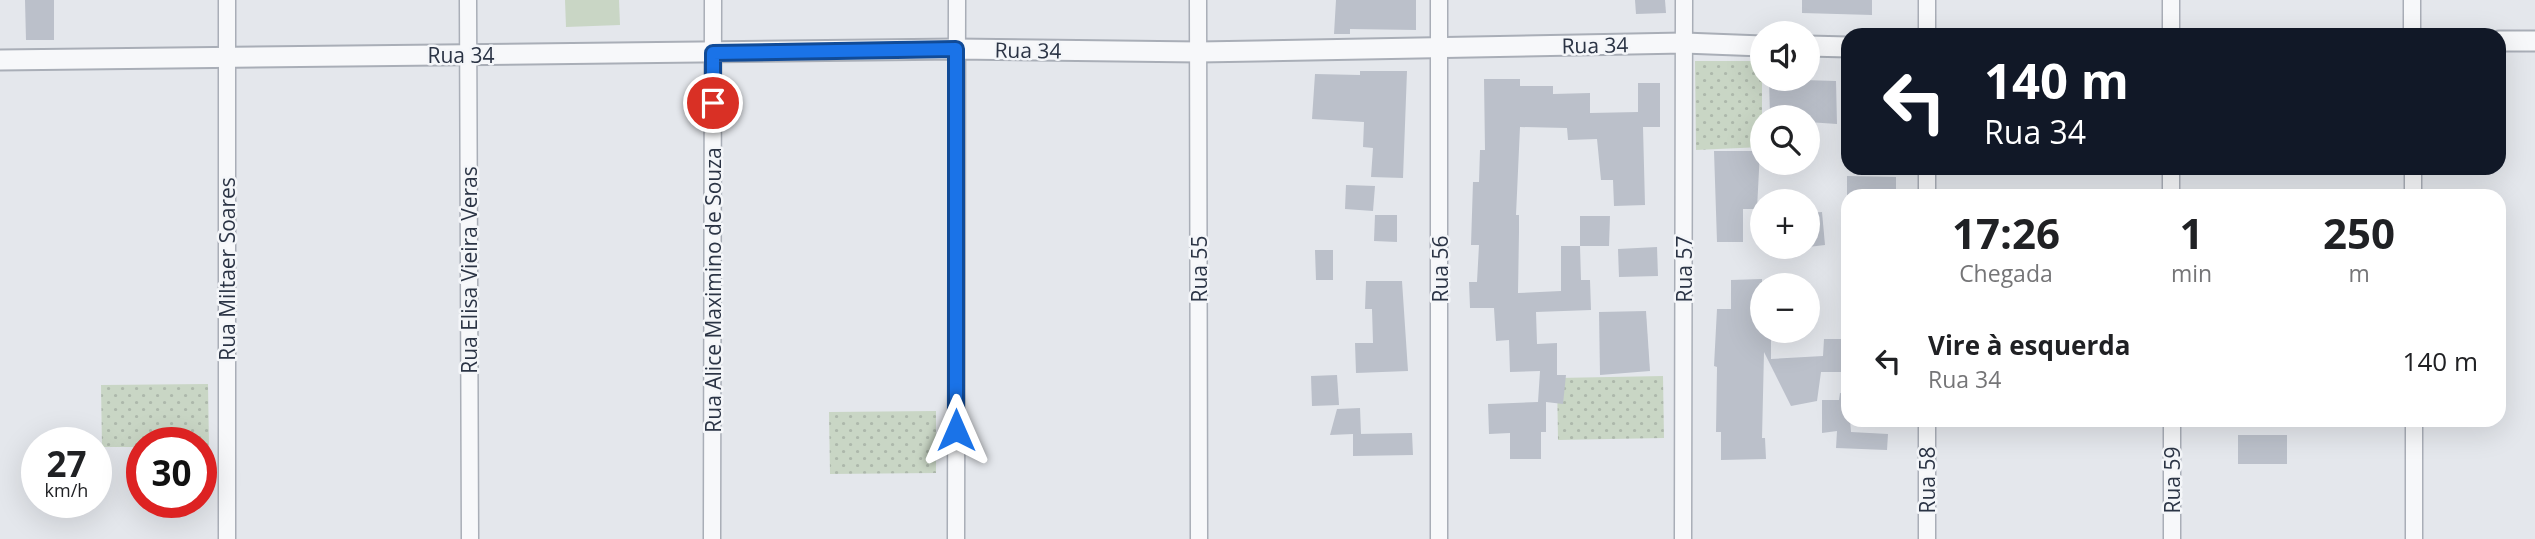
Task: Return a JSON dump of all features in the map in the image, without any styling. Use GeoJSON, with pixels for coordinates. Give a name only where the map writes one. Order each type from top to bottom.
{"type":"FeatureCollection","features":[{"type":"Feature","properties":{"kind":"street","name":"Rua Miltaer Soares"},"geometry":{"type":"LineString","coordinates":[[227,0],[227,539]]}},
{"type":"Feature","properties":{"kind":"street","name":"Rua Elisa Vieira Veras"},"geometry":{"type":"LineString","coordinates":[[468,0],[470,539]]}},
{"type":"Feature","properties":{"kind":"street","name":"Rua Alice Maximino de Souza"},"geometry":{"type":"LineString","coordinates":[[712,539],[713,0]]}},
{"type":"Feature","properties":{"kind":"street"},"geometry":{"type":"LineString","coordinates":[[956,539],[957,0]]}},
{"type":"Feature","properties":{"kind":"street","name":"Rua 55"},"geometry":{"type":"LineString","coordinates":[[1198,0],[1199,539]]}},
{"type":"Feature","properties":{"kind":"street","name":"Rua 56"},"geometry":{"type":"LineString","coordinates":[[1440,0],[1440,539]]}},
{"type":"Feature","properties":{"kind":"street","name":"Rua 57"},"geometry":{"type":"LineString","coordinates":[[1683,539],[1684,0]]}},
{"type":"Feature","properties":{"kind":"street"},"geometry":{"type":"LineString","coordinates":[[1927,0],[1927,28]]}},
{"type":"Feature","properties":{"kind":"street"},"geometry":{"type":"LineString","coordinates":[[2171,0],[2171,28]]}},
{"type":"Feature","properties":{"kind":"street"},"geometry":{"type":"LineString","coordinates":[[2412,0],[2412,28]]}},
{"type":"Feature","properties":{"kind":"street"},"geometry":{"type":"LineString","coordinates":[[2506,41],[2535,41]]}},
{"type":"Feature","properties":{"kind":"street","name":"Rua 34"},"geometry":{"type":"LineString","coordinates":[[0,60],[956,49],[1199,52],[1684,43],[1750,46]]}},
{"type":"Feature","properties":{"kind":"street"},"geometry":{"type":"LineString","coordinates":[[1820,46],[1841,47]]}},
{"type":"Feature","properties":{"kind":"street","name":"Rua 58"},"geometry":{"type":"LineString","coordinates":[[1927,427],[1927,539]]}},
{"type":"Feature","properties":{"kind":"street","name":"Rua 59"},"geometry":{"type":"LineString","coordinates":[[2172,427],[2172,539]]}},
{"type":"Feature","properties":{"kind":"street"},"geometry":{"type":"LineString","coordinates":[[2414,427],[2414,539]]}},
{"type":"Feature","properties":{"kind":"green space"},"geometry":{"type":"Polygon","coordinates":[[[565,0],[619,0],[620,25],[566,27],[565,0]]]}},
{"type":"Feature","properties":{"kind":"green space"},"geometry":{"type":"Polygon","coordinates":[[[1695,61],[1750,61],[1750,91],[1762,91],[1762,105],[1750,105],[1750,148],[1696,150],[1695,61]]]}},
{"type":"Feature","properties":{"kind":"green space"},"geometry":{"type":"Polygon","coordinates":[[[1663,376],[1664,438],[1558,440],[1557,378],[1663,376]]]}},
{"type":"Feature","properties":{"kind":"green space"},"geometry":{"type":"Polygon","coordinates":[[[208,384],[209,427],[126,427],[126,447],[112,447],[112,427],[102,427],[101,385],[208,384]]]}},
{"type":"Feature","properties":{"kind":"green space"},"geometry":{"type":"Polygon","coordinates":[[[936,411],[936,473],[830,474],[829,412],[936,411]]]}},
{"type":"Feature","properties":{"kind":"building"},"geometry":{"type":"Polygon","coordinates":[[[25,0],[54,0],[54,40],[26,40],[25,0]]]}},
{"type":"Feature","properties":{"kind":"building"},"geometry":{"type":"Polygon","coordinates":[[[1336,0],[1416,0],[1416,30],[1350,29],[1350,34],[1334,34],[1336,0]]]}},
{"type":"Feature","properties":{"kind":"building"},"geometry":{"type":"Polygon","coordinates":[[[1635,0],[1665,0],[1666,13],[1636,14],[1635,0]]]}},
{"type":"Feature","properties":{"kind":"building"},"geometry":{"type":"Polygon","coordinates":[[[1802,0],[1872,0],[1872,15],[1802,13],[1802,0]]]}},
{"type":"Feature","properties":{"kind":"building"},"geometry":{"type":"Polygon","coordinates":[[[1360,71],[1407,71],[1403,178],[1371,177],[1373,148],[1363,147],[1364,122],[1312,119],[1315,74],[1360,75],[1360,71]]]}},
{"type":"Feature","properties":{"kind":"building"},"geometry":{"type":"Polygon","coordinates":[[[1484,79],[1520,79],[1520,86],[1553,86],[1553,94],[1590,93],[1590,113],[1638,112],[1638,83],[1660,83],[1660,127],[1643,127],[1645,205],[1614,206],[1613,180],[1601,180],[1597,139],[1568,140],[1567,128],[1520,127],[1516,215],[1519,215],[1518,293],[1561,291],[1561,246],[1580,246],[1581,280],[1590,280],[1591,310],[1536,312],[1537,344],[1557,343],[1557,375],[1566,375],[1563,404],[1546,402],[1546,432],[1541,432],[1541,459],[1510,459],[1510,433],[1489,434],[1488,404],[1538,402],[1540,371],[1510,372],[1509,340],[1496,341],[1494,308],[1470,308],[1469,282],[1477,282],[1479,245],[1471,245],[1473,182],[1479,182],[1480,150],[1485,150],[1484,79]]]}},
{"type":"Feature","properties":{"kind":"building"},"geometry":{"type":"Polygon","coordinates":[[[1820,81],[1836,81],[1837,124],[1820,123],[1820,105],[1770,105],[1769,91],[1820,91],[1820,81]]]}},
{"type":"Feature","properties":{"kind":"building"},"geometry":{"type":"Polygon","coordinates":[[[1714,151],[1750,151],[1750,175],[1759,175],[1758,189],[1750,189],[1750,209],[1743,209],[1743,242],[1717,242],[1714,151]]]}},
{"type":"Feature","properties":{"kind":"building"},"geometry":{"type":"Polygon","coordinates":[[[1847,176],[1896,177],[1896,189],[1847,189],[1847,176]]]}},
{"type":"Feature","properties":{"kind":"building"},"geometry":{"type":"Polygon","coordinates":[[[1346,185],[1375,186],[1373,211],[1345,209],[1346,185]]]}},
{"type":"Feature","properties":{"kind":"building"},"geometry":{"type":"Polygon","coordinates":[[[1820,212],[1825,245],[1820,246],[1820,212]]]}},
{"type":"Feature","properties":{"kind":"building"},"geometry":{"type":"Polygon","coordinates":[[[1375,215],[1397,215],[1397,242],[1374,241],[1375,215]]]}},
{"type":"Feature","properties":{"kind":"building"},"geometry":{"type":"Polygon","coordinates":[[[1580,216],[1610,216],[1609,246],[1580,246],[1580,216]]]}},
{"type":"Feature","properties":{"kind":"building"},"geometry":{"type":"Polygon","coordinates":[[[1657,247],[1658,276],[1619,277],[1618,249],[1657,247]]]}},
{"type":"Feature","properties":{"kind":"building"},"geometry":{"type":"Polygon","coordinates":[[[1315,250],[1333,250],[1333,280],[1316,280],[1315,250]]]}},
{"type":"Feature","properties":{"kind":"building"},"geometry":{"type":"Polygon","coordinates":[[[1750,279],[1750,343],[1771,343],[1771,359],[1823,356],[1824,339],[1841,339],[1841,372],[1821,372],[1817,401],[1791,406],[1764,352],[1762,438],[1765,438],[1766,459],[1721,460],[1721,432],[1716,432],[1717,367],[1714,366],[1717,309],[1731,309],[1731,280],[1750,279]]]}},
{"type":"Feature","properties":{"kind":"building"},"geometry":{"type":"Polygon","coordinates":[[[1366,281],[1402,281],[1408,371],[1356,373],[1355,343],[1373,343],[1372,309],[1365,309],[1366,281]]]}},
{"type":"Feature","properties":{"kind":"building"},"geometry":{"type":"Polygon","coordinates":[[[1646,311],[1650,371],[1600,375],[1599,312],[1646,311]]]}},
{"type":"Feature","properties":{"kind":"building"},"geometry":{"type":"Polygon","coordinates":[[[1337,375],[1339,405],[1312,406],[1311,376],[1337,375]]]}},
{"type":"Feature","properties":{"kind":"building"},"geometry":{"type":"Polygon","coordinates":[[[1841,393],[1841,427],[1851,427],[1851,432],[1888,434],[1887,450],[1836,448],[1837,431],[1822,433],[1822,400],[1839,400],[1841,393]]]}},
{"type":"Feature","properties":{"kind":"building"},"geometry":{"type":"Polygon","coordinates":[[[1360,408],[1361,434],[1412,433],[1413,455],[1353,456],[1353,434],[1330,435],[1337,409],[1360,408]]]}},
{"type":"Feature","properties":{"kind":"building"},"geometry":{"type":"Polygon","coordinates":[[[2238,435],[2287,435],[2287,464],[2238,464],[2238,435]]]}},
{"type":"Feature","properties":{"kind":"route"},"geometry":{"type":"LineString","coordinates":[[713,103],[713,53],[956,49],[956,430]]}}]}
